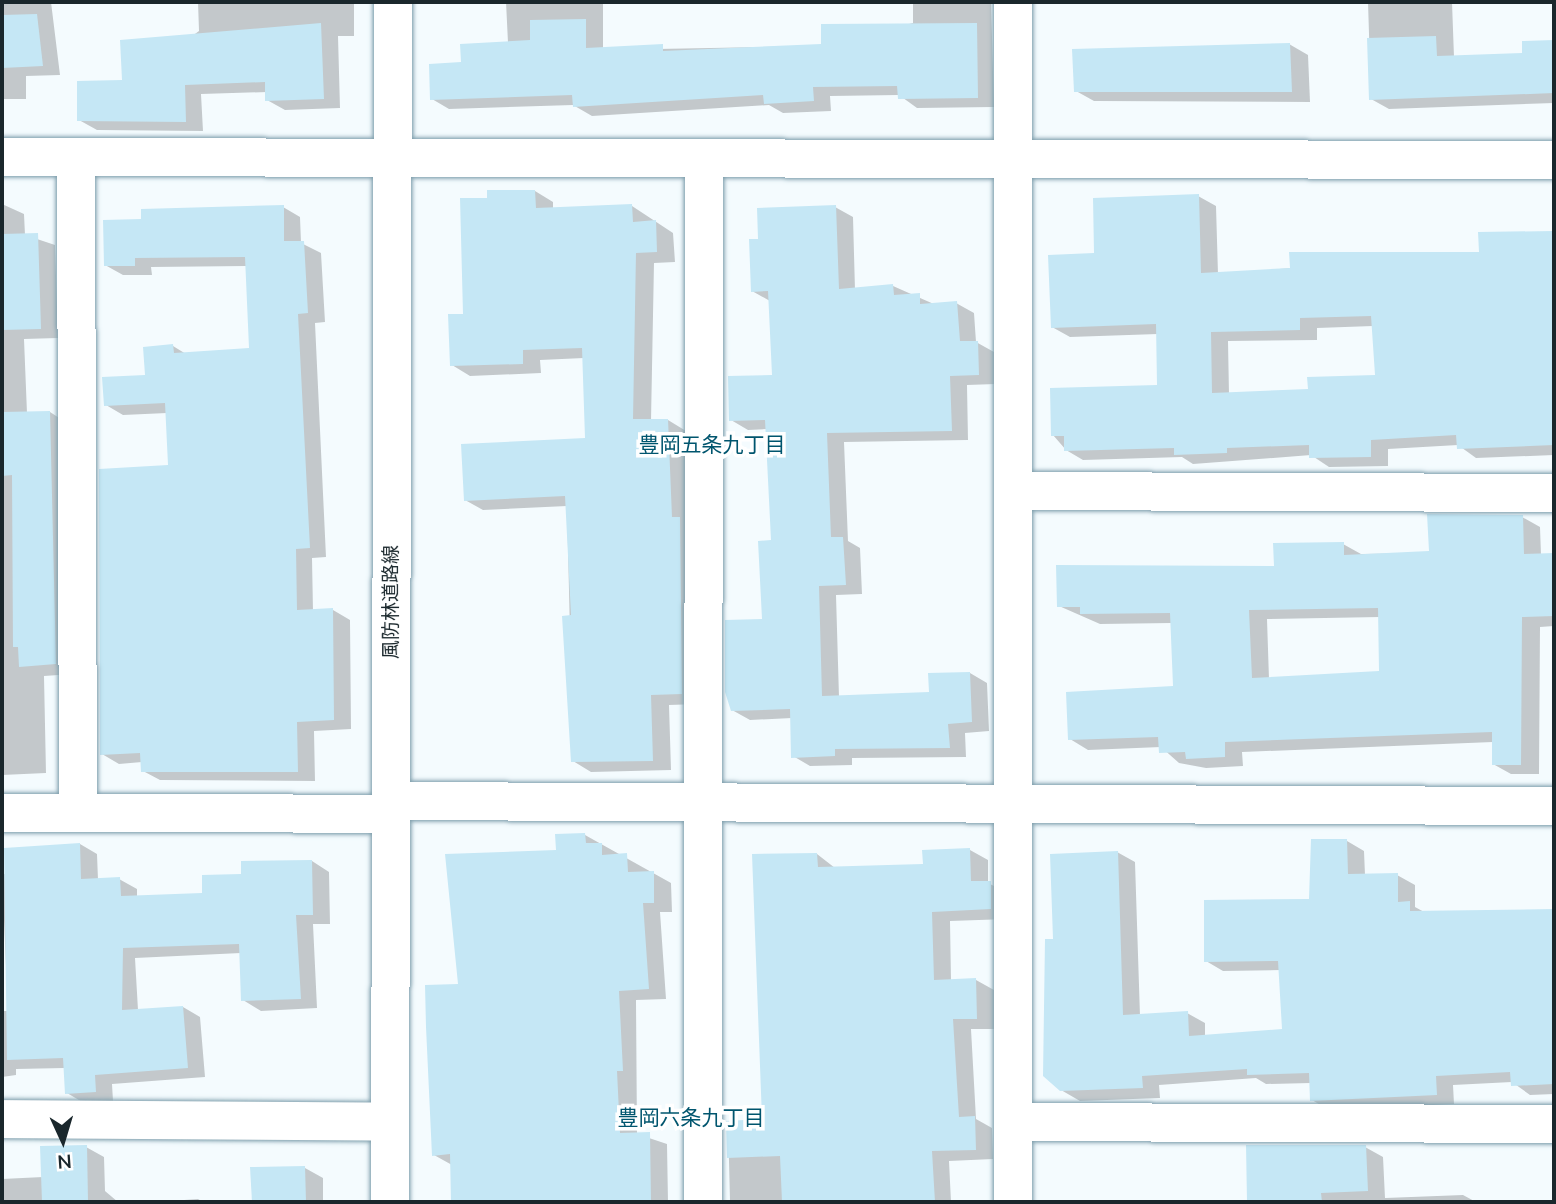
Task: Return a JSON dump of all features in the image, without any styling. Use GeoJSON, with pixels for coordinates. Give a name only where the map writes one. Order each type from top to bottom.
{"type":"FeatureCollection","features":[{"type":"Feature","properties":{"kind":"street","name":"風防林道路線"},"geometry":{"type":"LineString","coordinates":[[390,1202],[393,2]]}},
{"type":"Feature","properties":{"kind":"street"},"geometry":{"type":"LineString","coordinates":[[1013,2],[1013,1202]]}},
{"type":"Feature","properties":{"kind":"street"},"geometry":{"type":"LineString","coordinates":[[2,157],[1554,160]]}},
{"type":"Feature","properties":{"kind":"street"},"geometry":{"type":"LineString","coordinates":[[76,157],[78,813]]}},
{"type":"Feature","properties":{"kind":"street"},"geometry":{"type":"LineString","coordinates":[[703,1202],[704,159]]}},
{"type":"Feature","properties":{"kind":"street"},"geometry":{"type":"LineString","coordinates":[[1013,491],[1554,494]]}},
{"type":"Feature","properties":{"kind":"street"},"geometry":{"type":"LineString","coordinates":[[2,813],[703,802],[1554,806]]}},
{"type":"Feature","properties":{"kind":"street"},"geometry":{"type":"LineString","coordinates":[[2,1119],[390,1122]]}},
{"type":"Feature","properties":{"kind":"street"},"geometry":{"type":"LineString","coordinates":[[1013,1122],[1554,1124]]}},
{"type":"Feature","properties":{"kind":"building"},"geometry":{"type":"Polygon","coordinates":[[[37,14],[43,66],[2,68],[2,15],[37,14]]]}},
{"type":"Feature","properties":{"kind":"building"},"geometry":{"type":"Polygon","coordinates":[[[586,19],[586,48],[663,44],[663,51],[821,44],[821,24],[977,23],[978,98],[898,99],[897,86],[813,87],[814,101],[764,104],[763,95],[573,107],[572,95],[430,100],[429,64],[461,62],[460,44],[530,40],[530,20],[586,19]]]}},
{"type":"Feature","properties":{"kind":"building"},"geometry":{"type":"Polygon","coordinates":[[[321,23],[324,99],[265,101],[265,82],[185,85],[186,122],[77,121],[77,81],[122,80],[120,40],[321,23]]]}},
{"type":"Feature","properties":{"kind":"building"},"geometry":{"type":"Polygon","coordinates":[[[1436,36],[1437,56],[1522,53],[1522,41],[1554,40],[1554,93],[1369,100],[1367,38],[1436,36]]]}},
{"type":"Feature","properties":{"kind":"building"},"geometry":{"type":"Polygon","coordinates":[[[1290,43],[1292,92],[1074,92],[1072,49],[1290,43]]]}},
{"type":"Feature","properties":{"kind":"building"},"geometry":{"type":"Polygon","coordinates":[[[487,190],[535,190],[536,208],[632,204],[633,222],[656,220],[657,252],[636,253],[633,419],[668,419],[672,517],[680,517],[682,694],[651,695],[653,761],[571,762],[562,616],[571,615],[565,496],[464,501],[461,444],[585,438],[582,348],[523,350],[523,364],[450,366],[448,314],[463,314],[460,198],[487,198],[487,190]]]}},
{"type":"Feature","properties":{"kind":"building"},"geometry":{"type":"Polygon","coordinates":[[[1199,194],[1201,273],[1290,268],[1289,252],[1479,252],[1478,232],[1554,231],[1554,445],[1457,449],[1456,435],[1371,440],[1371,457],[1309,458],[1309,445],[1227,448],[1227,453],[1174,455],[1174,448],[1064,451],[1064,436],[1051,436],[1050,388],[1157,385],[1156,324],[1051,328],[1048,255],[1094,253],[1093,198],[1199,194]],[[1371,316],[1300,318],[1300,330],[1211,332],[1212,393],[1308,389],[1307,377],[1375,375],[1371,316]]]}},
{"type":"Feature","properties":{"kind":"building"},"geometry":{"type":"Polygon","coordinates":[[[284,205],[284,241],[304,241],[308,313],[298,314],[310,548],[296,549],[297,610],[333,608],[334,720],[297,722],[298,772],[141,772],[140,753],[100,755],[99,469],[168,465],[165,403],[104,406],[102,377],[145,375],[143,347],[173,344],[174,353],[249,348],[245,257],[135,258],[135,266],[104,266],[103,220],[141,219],[141,209],[284,205]]]}},
{"type":"Feature","properties":{"kind":"building"},"geometry":{"type":"Polygon","coordinates":[[[836,205],[839,289],[893,284],[894,295],[920,293],[920,304],[957,301],[960,341],[978,341],[979,375],[950,376],[952,431],[827,433],[831,537],[843,537],[846,585],[819,586],[822,696],[929,692],[928,673],[970,672],[972,722],[948,724],[950,748],[835,749],[835,756],[791,758],[790,709],[731,711],[725,692],[725,620],[762,619],[758,541],[771,540],[765,420],[729,421],[728,376],[772,375],[768,291],[751,292],[749,239],[758,239],[757,208],[836,205]]]}},
{"type":"Feature","properties":{"kind":"building"},"geometry":{"type":"Polygon","coordinates":[[[38,233],[41,329],[2,330],[2,234],[38,233]]]}},
{"type":"Feature","properties":{"kind":"building"},"geometry":{"type":"Polygon","coordinates":[[[50,411],[56,664],[19,667],[18,647],[13,647],[12,475],[2,476],[2,412],[50,411]]]}},
{"type":"Feature","properties":{"kind":"building"},"geometry":{"type":"Polygon","coordinates":[[[1427,514],[1523,515],[1524,554],[1554,553],[1554,616],[1522,617],[1521,765],[1492,765],[1492,732],[1225,742],[1225,757],[1186,759],[1185,752],[1159,753],[1158,737],[1068,740],[1066,692],[1173,686],[1170,613],[1080,614],[1080,607],[1057,607],[1056,565],[1274,566],[1273,543],[1344,542],[1344,555],[1429,551],[1427,514]],[[1378,608],[1249,610],[1252,678],[1379,671],[1378,608]]]}},
{"type":"Feature","properties":{"kind":"building"},"geometry":{"type":"Polygon","coordinates":[[[585,833],[586,843],[602,843],[602,855],[627,853],[628,872],[654,871],[654,903],[643,903],[649,989],[619,991],[623,1071],[617,1071],[620,1133],[650,1132],[651,1202],[451,1202],[450,1154],[432,1156],[425,985],[458,984],[445,854],[556,850],[555,834],[585,833]]]}},
{"type":"Feature","properties":{"kind":"building"},"geometry":{"type":"Polygon","coordinates":[[[1311,839],[1347,839],[1348,874],[1398,873],[1398,902],[1410,901],[1410,911],[1554,909],[1554,1084],[1511,1086],[1510,1072],[1436,1076],[1437,1095],[1310,1101],[1309,1073],[1247,1075],[1247,1069],[1142,1076],[1143,1088],[1060,1091],[1043,1076],[1045,939],[1053,939],[1050,854],[1118,851],[1123,1015],[1188,1011],[1189,1036],[1282,1029],[1278,961],[1204,962],[1204,900],[1309,899],[1311,839]]]}},
{"type":"Feature","properties":{"kind":"building"},"geometry":{"type":"Polygon","coordinates":[[[80,843],[81,879],[120,877],[121,896],[202,893],[202,875],[241,874],[241,861],[312,860],[313,915],[296,915],[301,999],[241,1001],[239,944],[123,948],[122,1010],[183,1006],[188,1068],[95,1075],[96,1092],[65,1094],[63,1058],[7,1060],[4,848],[80,843]]]}},
{"type":"Feature","properties":{"kind":"building"},"geometry":{"type":"Polygon","coordinates":[[[970,848],[971,881],[991,881],[991,909],[932,912],[934,980],[976,978],[977,1019],[953,1019],[959,1117],[975,1116],[976,1150],[932,1151],[935,1202],[782,1202],[780,1156],[727,1158],[726,1121],[762,1119],[752,854],[817,853],[818,867],[923,864],[922,850],[970,848]]]}},
{"type":"Feature","properties":{"kind":"building"},"geometry":{"type":"Polygon","coordinates":[[[87,1145],[88,1202],[42,1202],[40,1146],[87,1145]]]}},
{"type":"Feature","properties":{"kind":"building"},"geometry":{"type":"Polygon","coordinates":[[[1246,1145],[1366,1145],[1368,1191],[1321,1193],[1322,1202],[1247,1202],[1246,1145]]]}},
{"type":"Feature","properties":{"kind":"building"},"geometry":{"type":"Polygon","coordinates":[[[305,1166],[306,1202],[252,1202],[250,1167],[305,1166]]]}},
{"type":"Feature","properties":{"kind":"district","name":"豊岡五条九丁目"},"geometry":{"type":"Point","coordinates":[712,444]}},
{"type":"Feature","properties":{"kind":"district","name":"豊岡六条九丁目"},"geometry":{"type":"Point","coordinates":[691,1117]}}]}
